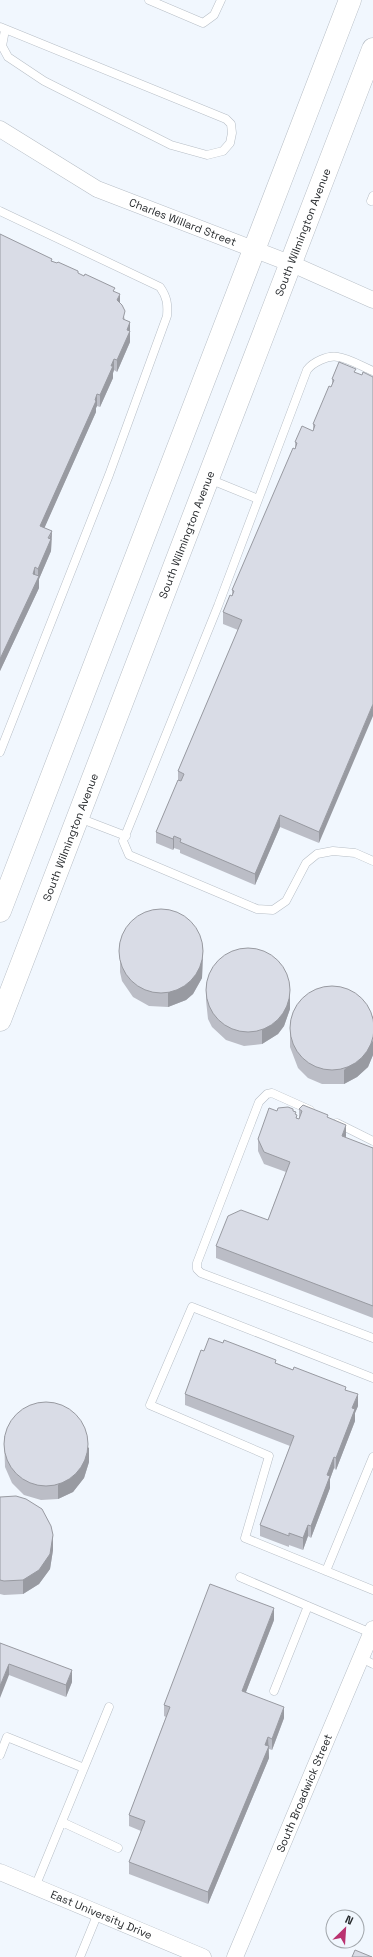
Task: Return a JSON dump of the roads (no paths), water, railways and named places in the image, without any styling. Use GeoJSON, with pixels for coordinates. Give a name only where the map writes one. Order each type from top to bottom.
{"type":"FeatureCollection","features":[{"type":"Feature","properties":{"kind":"main road"},"geometry":{"type":"LineString","coordinates":[[0,911],[253,249],[350,0]]}},
{"type":"Feature","properties":{"kind":"main road","name":"South Wilmington Avenue"},"geometry":{"type":"LineString","coordinates":[[0,1020],[208,479],[363,85],[373,49]]}},
{"type":"Feature","properties":{"kind":"street","name":"Charles Willard Street"},"geometry":{"type":"LineString","coordinates":[[0,129],[97,189],[292,264],[373,300]]}},
{"type":"Feature","properties":{"kind":"street","name":"South Broadwick Street"},"geometry":{"type":"LineString","coordinates":[[235,1957],[367,1661],[372,1631]]}},
{"type":"Feature","properties":{"kind":"street","name":"East University Drive"},"geometry":{"type":"LineString","coordinates":[[0,1872],[203,1957]]}},
{"type":"Feature","properties":{"kind":"lane"},"geometry":{"type":"LineString","coordinates":[[149,0],[204,23],[214,15],[221,0]]}},
{"type":"Feature","properties":{"kind":"lane"},"geometry":{"type":"LineString","coordinates":[[3,28],[226,119],[231,124],[232,133],[230,143],[223,151],[207,155],[171,145],[44,81],[8,57],[2,46],[3,28]]}},
{"type":"Feature","properties":{"kind":"lane"},"geometry":{"type":"LineString","coordinates":[[0,211],[160,287],[166,295],[168,306],[166,316],[109,474],[0,752]]}},
{"type":"Feature","properties":{"kind":"lane"},"geometry":{"type":"LineString","coordinates":[[373,371],[338,357],[326,358],[311,365],[307,370],[258,499],[123,841],[129,855],[258,909],[273,910],[286,901],[306,863],[317,854],[333,851],[355,853],[373,861]]}},
{"type":"Feature","properties":{"kind":"lane"},"geometry":{"type":"LineString","coordinates":[[208,479],[258,499]]}},
{"type":"Feature","properties":{"kind":"lane"},"geometry":{"type":"LineString","coordinates":[[78,817],[126,836]]}},
{"type":"Feature","properties":{"kind":"lane"},"geometry":{"type":"LineString","coordinates":[[373,1141],[279,1095],[267,1094],[259,1102],[196,1269],[201,1273],[373,1338]]}},
{"type":"Feature","properties":{"kind":"lane"},"geometry":{"type":"LineString","coordinates":[[373,1378],[192,1307],[150,1405],[269,1456],[245,1538],[373,1590]]}},
{"type":"Feature","properties":{"kind":"lane"},"geometry":{"type":"LineString","coordinates":[[326,1571],[373,1457]]}},
{"type":"Feature","properties":{"kind":"lane"},"geometry":{"type":"LineString","coordinates":[[240,1577],[372,1631]]}},
{"type":"Feature","properties":{"kind":"lane"},"geometry":{"type":"LineString","coordinates":[[274,1690],[308,1606]]}},
{"type":"Feature","properties":{"kind":"lane"},"geometry":{"type":"LineString","coordinates":[[35,1887],[109,1707]]}},
{"type":"Feature","properties":{"kind":"lane"},"geometry":{"type":"LineString","coordinates":[[0,1755],[8,1736],[84,1768]]}},
{"type":"Feature","properties":{"kind":"lane"},"geometry":{"type":"LineString","coordinates":[[62,1822],[118,1848]]}},
{"type":"Feature","properties":{"kind":"lane"},"geometry":{"type":"LineString","coordinates":[[80,1957],[98,1914]]}}]}
